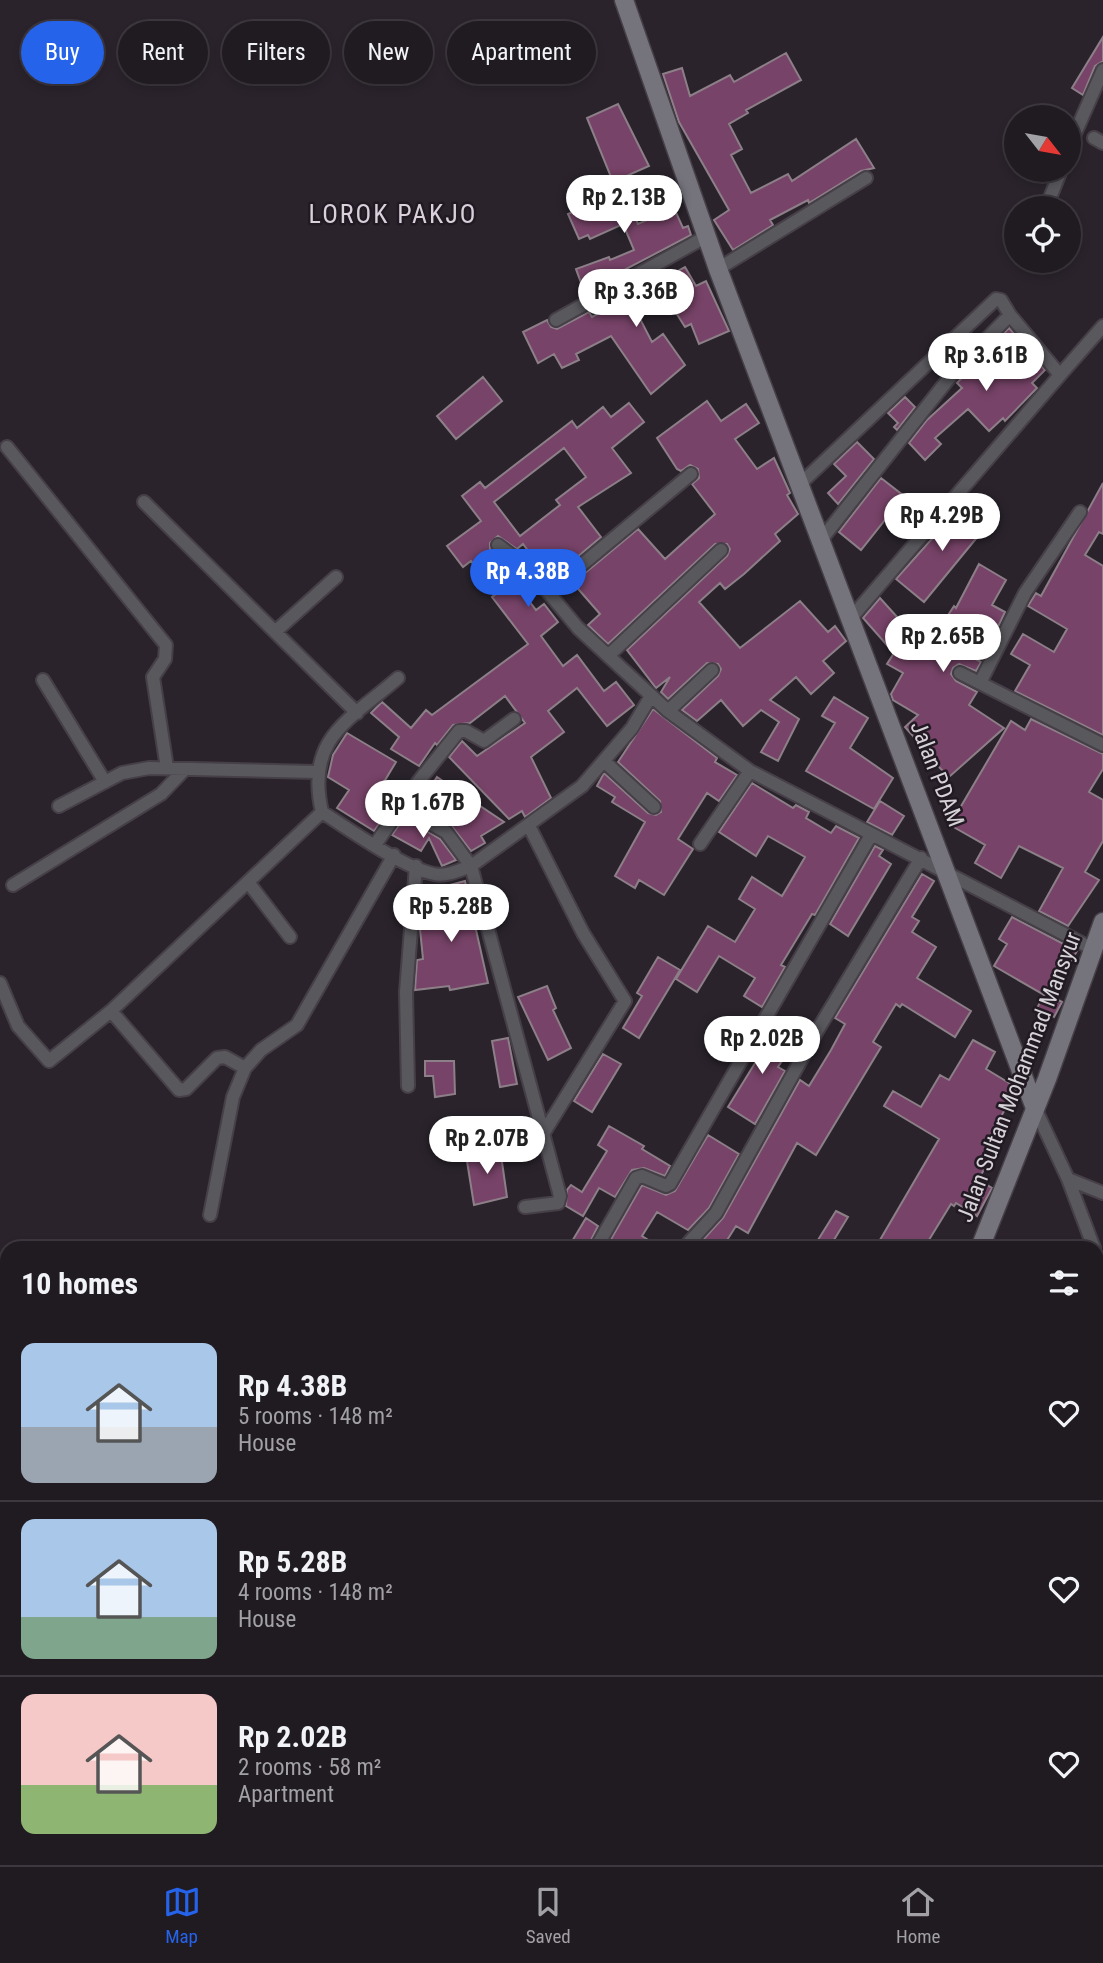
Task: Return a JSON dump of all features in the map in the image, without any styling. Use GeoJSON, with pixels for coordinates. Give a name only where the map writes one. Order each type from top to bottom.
{"type":"FeatureCollection","features":[{"type":"Feature","properties":{"kind":"street","name":"Jalan PDAM"},"geometry":{"type":"LineString","coordinates":[[624,0],[718,269],[948,871],[984,977],[1035,1108],[1068,1179],[1091,1241]]}},
{"type":"Feature","properties":{"kind":"street"},"geometry":{"type":"LineString","coordinates":[[1082,118],[1103,70]]}},
{"type":"Feature","properties":{"kind":"street"},"geometry":{"type":"LineString","coordinates":[[718,269],[866,178]]}},
{"type":"Feature","properties":{"kind":"street"},"geometry":{"type":"LineString","coordinates":[[556,320],[707,236]]}},
{"type":"Feature","properties":{"kind":"street"},"geometry":{"type":"LineString","coordinates":[[799,485],[996,299],[1000,300],[1060,375]]}},
{"type":"Feature","properties":{"kind":"street"},"geometry":{"type":"LineString","coordinates":[[821,540],[946,381],[1010,315]]}},
{"type":"Feature","properties":{"kind":"street"},"geometry":{"type":"LineString","coordinates":[[850,618],[1103,326]]}},
{"type":"Feature","properties":{"kind":"street"},"geometry":{"type":"LineString","coordinates":[[7,447],[166,645],[165,659],[153,677],[167,768]]}},
{"type":"Feature","properties":{"kind":"street"},"geometry":{"type":"LineString","coordinates":[[549,592],[691,474]]}},
{"type":"Feature","properties":{"kind":"street"},"geometry":{"type":"LineString","coordinates":[[144,502],[357,713]]}},
{"type":"Feature","properties":{"kind":"street"},"geometry":{"type":"LineString","coordinates":[[980,683],[1025,593],[1080,512]]}},
{"type":"Feature","properties":{"kind":"street"},"geometry":{"type":"LineString","coordinates":[[498,545],[528,568],[578,628],[651,696],[750,771],[871,835],[948,871],[1093,949]]}},
{"type":"Feature","properties":{"kind":"street"},"geometry":{"type":"LineString","coordinates":[[609,655],[721,550]]}},
{"type":"Feature","properties":{"kind":"street"},"geometry":{"type":"LineString","coordinates":[[276,631],[336,577]]}},
{"type":"Feature","properties":{"kind":"street"},"geometry":{"type":"LineString","coordinates":[[668,711],[712,670]]}},
{"type":"Feature","properties":{"kind":"street"},"geometry":{"type":"LineString","coordinates":[[960,673],[1103,745]]}},
{"type":"Feature","properties":{"kind":"street"},"geometry":{"type":"LineString","coordinates":[[321,813],[316,772],[333,735],[397,678]]}},
{"type":"Feature","properties":{"kind":"street"},"geometry":{"type":"LineString","coordinates":[[43,680],[105,782]]}},
{"type":"Feature","properties":{"kind":"street"},"geometry":{"type":"LineString","coordinates":[[321,813],[416,866],[434,874],[452,873],[471,866],[582,786],[632,728],[651,696]]}},
{"type":"Feature","properties":{"kind":"street"},"geometry":{"type":"LineString","coordinates":[[375,845],[459,731],[466,731],[484,741],[514,719]]}},
{"type":"Feature","properties":{"kind":"street"},"geometry":{"type":"LineString","coordinates":[[605,762],[653,807]]}},
{"type":"Feature","properties":{"kind":"street"},"geometry":{"type":"LineString","coordinates":[[59,806],[122,773],[149,768],[316,772]]}},
{"type":"Feature","properties":{"kind":"street"},"geometry":{"type":"LineString","coordinates":[[13,885],[161,794],[185,769]]}},
{"type":"Feature","properties":{"kind":"street"},"geometry":{"type":"LineString","coordinates":[[700,844],[750,771]]}},
{"type":"Feature","properties":{"kind":"street"},"geometry":{"type":"LineString","coordinates":[[401,807],[446,832],[471,866],[560,1199],[558,1203],[525,1207]]}},
{"type":"Feature","properties":{"kind":"street"},"geometry":{"type":"LineString","coordinates":[[0,983],[18,1026],[49,1061],[111,1011],[321,813]]}},
{"type":"Feature","properties":{"kind":"street"},"geometry":{"type":"LineString","coordinates":[[528,826],[583,933],[625,1002],[543,1133]]}},
{"type":"Feature","properties":{"kind":"street"},"geometry":{"type":"LineString","coordinates":[[600,1241],[636,1178],[642,1176],[666,1186],[670,1184],[871,835]]}},
{"type":"Feature","properties":{"kind":"street"},"geometry":{"type":"LineString","coordinates":[[210,1215],[233,1097],[245,1068],[261,1050],[297,1025],[394,855]]}},
{"type":"Feature","properties":{"kind":"street"},"geometry":{"type":"LineString","coordinates":[[690,1241],[716,1213],[817,1031],[921,858]]}},
{"type":"Feature","properties":{"kind":"street"},"geometry":{"type":"LineString","coordinates":[[408,1086],[405,992],[416,866]]}},
{"type":"Feature","properties":{"kind":"street"},"geometry":{"type":"LineString","coordinates":[[248,881],[290,937]]}},
{"type":"Feature","properties":{"kind":"street","name":"Jalan Sultan Mohammad Mansyur"},"geometry":{"type":"LineString","coordinates":[[983,1241],[1103,922]]}},
{"type":"Feature","properties":{"kind":"street"},"geometry":{"type":"LineString","coordinates":[[111,1011],[179,1090],[186,1089],[217,1058],[225,1057],[245,1068]]}},
{"type":"Feature","properties":{"kind":"street"},"geometry":{"type":"LineString","coordinates":[[1068,1179],[1103,1193]]}},
{"type":"Feature","properties":{"kind":"building"},"geometry":{"type":"Polygon","coordinates":[[[1103,37],[1103,61],[1095,66],[1083,95],[1072,88],[1103,37]]]}},
{"type":"Feature","properties":{"kind":"building"},"geometry":{"type":"Polygon","coordinates":[[[786,53],[801,80],[746,110],[748,113],[729,124],[742,149],[731,155],[751,193],[788,174],[792,181],[856,139],[874,168],[861,171],[809,203],[808,200],[770,220],[773,225],[733,250],[714,220],[729,210],[679,122],[663,74],[682,68],[690,96],[730,75],[734,82],[786,53]]]}},
{"type":"Feature","properties":{"kind":"building"},"geometry":{"type":"Polygon","coordinates":[[[618,104],[649,166],[613,182],[587,118],[618,104]]]}},
{"type":"Feature","properties":{"kind":"building"},"geometry":{"type":"Polygon","coordinates":[[[623,189],[638,224],[674,208],[683,228],[688,226],[691,235],[584,291],[576,269],[634,250],[623,224],[590,239],[588,235],[579,239],[568,214],[623,189]]]}},
{"type":"Feature","properties":{"kind":"building"},"geometry":{"type":"Polygon","coordinates":[[[685,267],[696,286],[706,281],[729,331],[699,344],[691,324],[685,327],[668,300],[639,317],[652,342],[663,334],[685,365],[651,394],[611,336],[576,354],[579,360],[562,368],[554,354],[538,363],[523,332],[547,320],[551,327],[557,329],[589,312],[592,317],[685,267]]]}},
{"type":"Feature","properties":{"kind":"building"},"geometry":{"type":"Polygon","coordinates":[[[1009,328],[1045,370],[1032,383],[1037,388],[1005,421],[1003,418],[989,431],[968,409],[935,438],[941,444],[925,460],[909,443],[927,420],[962,388],[957,383],[976,362],[984,371],[1004,351],[996,342],[1009,328]]]}},
{"type":"Feature","properties":{"kind":"building"},"geometry":{"type":"Polygon","coordinates":[[[483,377],[502,401],[456,439],[437,416],[483,377]]]}},
{"type":"Feature","properties":{"kind":"building"},"geometry":{"type":"Polygon","coordinates":[[[905,397],[915,407],[897,430],[894,427],[898,423],[888,413],[905,397]]]}},
{"type":"Feature","properties":{"kind":"building"},"geometry":{"type":"Polygon","coordinates":[[[707,401],[721,421],[746,404],[759,423],[735,439],[757,469],[774,458],[790,493],[787,495],[798,514],[775,534],[780,541],[744,574],[725,589],[720,583],[699,602],[740,648],[800,601],[828,632],[835,626],[846,641],[823,661],[834,673],[811,694],[796,677],[770,700],[799,719],[778,761],[761,752],[779,722],[761,710],[743,726],[721,700],[697,721],[682,710],[718,676],[721,669],[718,664],[707,663],[668,699],[661,692],[670,677],[656,688],[627,650],[727,556],[730,549],[727,544],[715,544],[608,644],[588,625],[600,614],[573,583],[638,529],[665,559],[715,514],[692,484],[699,478],[698,469],[690,465],[681,471],[677,469],[657,438],[707,401]]]}},
{"type":"Feature","properties":{"kind":"building"},"geometry":{"type":"Polygon","coordinates":[[[629,403],[644,422],[612,448],[631,473],[578,507],[601,537],[550,580],[523,544],[517,549],[498,536],[490,543],[490,549],[503,560],[511,571],[508,573],[536,610],[544,604],[558,622],[541,636],[563,666],[577,655],[604,691],[616,682],[634,705],[607,726],[577,688],[548,711],[564,732],[531,757],[551,798],[525,817],[522,811],[509,819],[449,757],[462,741],[477,756],[525,723],[505,696],[470,723],[453,725],[437,745],[435,743],[419,766],[391,749],[399,737],[371,713],[382,702],[411,728],[426,710],[432,715],[528,644],[492,597],[496,594],[471,561],[463,567],[447,546],[481,521],[462,496],[480,482],[485,488],[572,421],[577,428],[603,407],[611,417],[629,403]],[[564,448],[494,502],[520,536],[560,505],[556,500],[586,477],[564,448]]]}},
{"type":"Feature","properties":{"kind":"building"},"geometry":{"type":"Polygon","coordinates":[[[857,442],[874,459],[838,504],[828,493],[846,476],[834,464],[857,442]]]}},
{"type":"Feature","properties":{"kind":"building"},"geometry":{"type":"Polygon","coordinates":[[[881,478],[904,496],[861,550],[839,532],[881,478]]]}},
{"type":"Feature","properties":{"kind":"building"},"geometry":{"type":"Polygon","coordinates":[[[1103,483],[1103,534],[1099,532],[1085,555],[1103,566],[1103,735],[1015,691],[1030,665],[1011,654],[1023,634],[1054,652],[1067,629],[1028,606],[1036,593],[1041,596],[1103,483]]]}},
{"type":"Feature","properties":{"kind":"building"},"geometry":{"type":"Polygon","coordinates":[[[964,503],[988,524],[924,602],[896,579],[964,503]]]}},
{"type":"Feature","properties":{"kind":"building"},"geometry":{"type":"Polygon","coordinates":[[[979,564],[1006,580],[992,605],[1005,612],[997,629],[980,619],[961,651],[981,662],[976,671],[959,664],[953,668],[951,674],[956,681],[977,692],[969,705],[1004,728],[949,777],[920,748],[922,746],[905,727],[918,715],[893,700],[891,694],[903,673],[887,664],[894,653],[863,618],[880,598],[926,649],[954,606],[956,608],[979,564]]]}},
{"type":"Feature","properties":{"kind":"building"},"geometry":{"type":"Polygon","coordinates":[[[834,697],[868,718],[850,748],[893,778],[874,809],[806,771],[835,723],[822,716],[834,697]]]}},
{"type":"Feature","properties":{"kind":"building"},"geometry":{"type":"Polygon","coordinates":[[[653,709],[717,758],[715,762],[737,775],[719,801],[707,793],[678,839],[693,849],[664,895],[639,880],[635,888],[615,876],[645,822],[612,802],[615,797],[597,786],[604,773],[648,813],[656,815],[661,812],[660,801],[618,762],[653,709]]]}},
{"type":"Feature","properties":{"kind":"building"},"geometry":{"type":"Polygon","coordinates":[[[1031,719],[1103,754],[1103,769],[1089,792],[1103,800],[1103,841],[1085,872],[1099,880],[1068,926],[1039,911],[1063,868],[1019,846],[1001,878],[975,863],[985,845],[950,825],[1011,721],[1025,730],[1031,719]]]}},
{"type":"Feature","properties":{"kind":"building"},"geometry":{"type":"Polygon","coordinates":[[[347,733],[396,762],[378,792],[394,802],[374,831],[337,808],[349,790],[328,777],[333,755],[347,733]]]}},
{"type":"Feature","properties":{"kind":"building"},"geometry":{"type":"Polygon","coordinates":[[[437,777],[504,822],[481,836],[485,843],[471,851],[451,825],[418,806],[437,777]]]}},
{"type":"Feature","properties":{"kind":"building"},"geometry":{"type":"Polygon","coordinates":[[[752,783],[793,808],[796,805],[809,812],[806,818],[831,833],[836,826],[859,838],[815,915],[812,914],[781,965],[785,967],[762,1007],[744,996],[755,978],[719,956],[697,992],[676,979],[708,926],[735,942],[755,909],[739,899],[752,877],[782,896],[805,857],[768,836],[756,856],[719,832],[752,783]]]}},
{"type":"Feature","properties":{"kind":"building"},"geometry":{"type":"Polygon","coordinates":[[[880,801],[904,816],[892,835],[867,822],[880,801]]]}},
{"type":"Feature","properties":{"kind":"building"},"geometry":{"type":"Polygon","coordinates":[[[404,818],[440,839],[456,860],[442,866],[429,838],[421,851],[392,835],[404,818]]]}},
{"type":"Feature","properties":{"kind":"building"},"geometry":{"type":"Polygon","coordinates":[[[875,846],[883,850],[879,856],[891,864],[848,936],[830,924],[875,846]]]}},
{"type":"Feature","properties":{"kind":"building"},"geometry":{"type":"Polygon","coordinates":[[[922,874],[934,881],[912,917],[919,921],[912,932],[936,947],[917,978],[971,1011],[955,1037],[902,1004],[900,1007],[896,1004],[873,1042],[881,1047],[816,1155],[797,1143],[748,1233],[736,1226],[726,1241],[702,1241],[723,1218],[800,1080],[809,1086],[831,1050],[845,1024],[835,1018],[922,874]]]}},
{"type":"Feature","properties":{"kind":"building"},"geometry":{"type":"Polygon","coordinates":[[[465,881],[488,983],[450,990],[449,986],[415,990],[417,960],[423,959],[420,929],[438,924],[431,890],[465,881]]]}},
{"type":"Feature","properties":{"kind":"building"},"geometry":{"type":"Polygon","coordinates":[[[1012,917],[1077,951],[1051,996],[1062,1002],[1054,1017],[1037,1008],[1044,995],[994,966],[1007,944],[999,939],[1012,917]]]}},
{"type":"Feature","properties":{"kind":"building"},"geometry":{"type":"Polygon","coordinates":[[[658,957],[680,970],[639,1038],[623,1028],[642,996],[637,993],[658,957]]]}},
{"type":"Feature","properties":{"kind":"building"},"geometry":{"type":"Polygon","coordinates":[[[547,986],[556,1008],[553,1010],[571,1048],[548,1060],[518,997],[547,986]]]}},
{"type":"Feature","properties":{"kind":"building"},"geometry":{"type":"Polygon","coordinates":[[[771,1026],[795,1041],[778,1067],[785,1071],[755,1124],[728,1107],[760,1055],[756,1053],[771,1026]]]}},
{"type":"Feature","properties":{"kind":"building"},"geometry":{"type":"Polygon","coordinates":[[[508,1038],[517,1084],[500,1087],[492,1041],[508,1038]]]}},
{"type":"Feature","properties":{"kind":"building"},"geometry":{"type":"Polygon","coordinates":[[[973,1040],[995,1052],[986,1069],[1014,1086],[1016,1090],[990,1136],[1000,1142],[978,1180],[992,1188],[977,1216],[956,1203],[954,1206],[951,1204],[928,1241],[882,1241],[939,1139],[884,1106],[893,1091],[921,1107],[940,1075],[949,1080],[973,1040]]]}},
{"type":"Feature","properties":{"kind":"building"},"geometry":{"type":"Polygon","coordinates":[[[603,1054],[621,1064],[592,1112],[574,1101],[603,1054]]]}},
{"type":"Feature","properties":{"kind":"building"},"geometry":{"type":"Polygon","coordinates":[[[425,1061],[454,1061],[455,1094],[435,1097],[433,1076],[425,1076],[425,1061]]]}},
{"type":"Feature","properties":{"kind":"building"},"geometry":{"type":"Polygon","coordinates":[[[609,1126],[644,1146],[642,1149],[670,1166],[665,1176],[644,1168],[632,1170],[615,1197],[599,1188],[583,1216],[566,1206],[567,1190],[571,1185],[582,1192],[607,1151],[598,1145],[609,1126]]]}},
{"type":"Feature","properties":{"kind":"building"},"geometry":{"type":"Polygon","coordinates":[[[708,1135],[739,1154],[709,1208],[688,1230],[657,1212],[642,1236],[650,1241],[610,1241],[642,1185],[666,1195],[675,1191],[708,1135]]]}},
{"type":"Feature","properties":{"kind":"building"},"geometry":{"type":"Polygon","coordinates":[[[500,1148],[507,1197],[474,1205],[466,1155],[500,1148]]]}},
{"type":"Feature","properties":{"kind":"building"},"geometry":{"type":"Polygon","coordinates":[[[836,1211],[848,1217],[833,1241],[817,1241],[836,1211]]]}},
{"type":"Feature","properties":{"kind":"building"},"geometry":{"type":"Polygon","coordinates":[[[586,1218],[598,1226],[590,1241],[572,1241],[586,1218]]]}},
{"type":"Feature","properties":{"kind":"district","name":"LOROK PAKJO"},"geometry":{"type":"Point","coordinates":[393,214]}}]}
